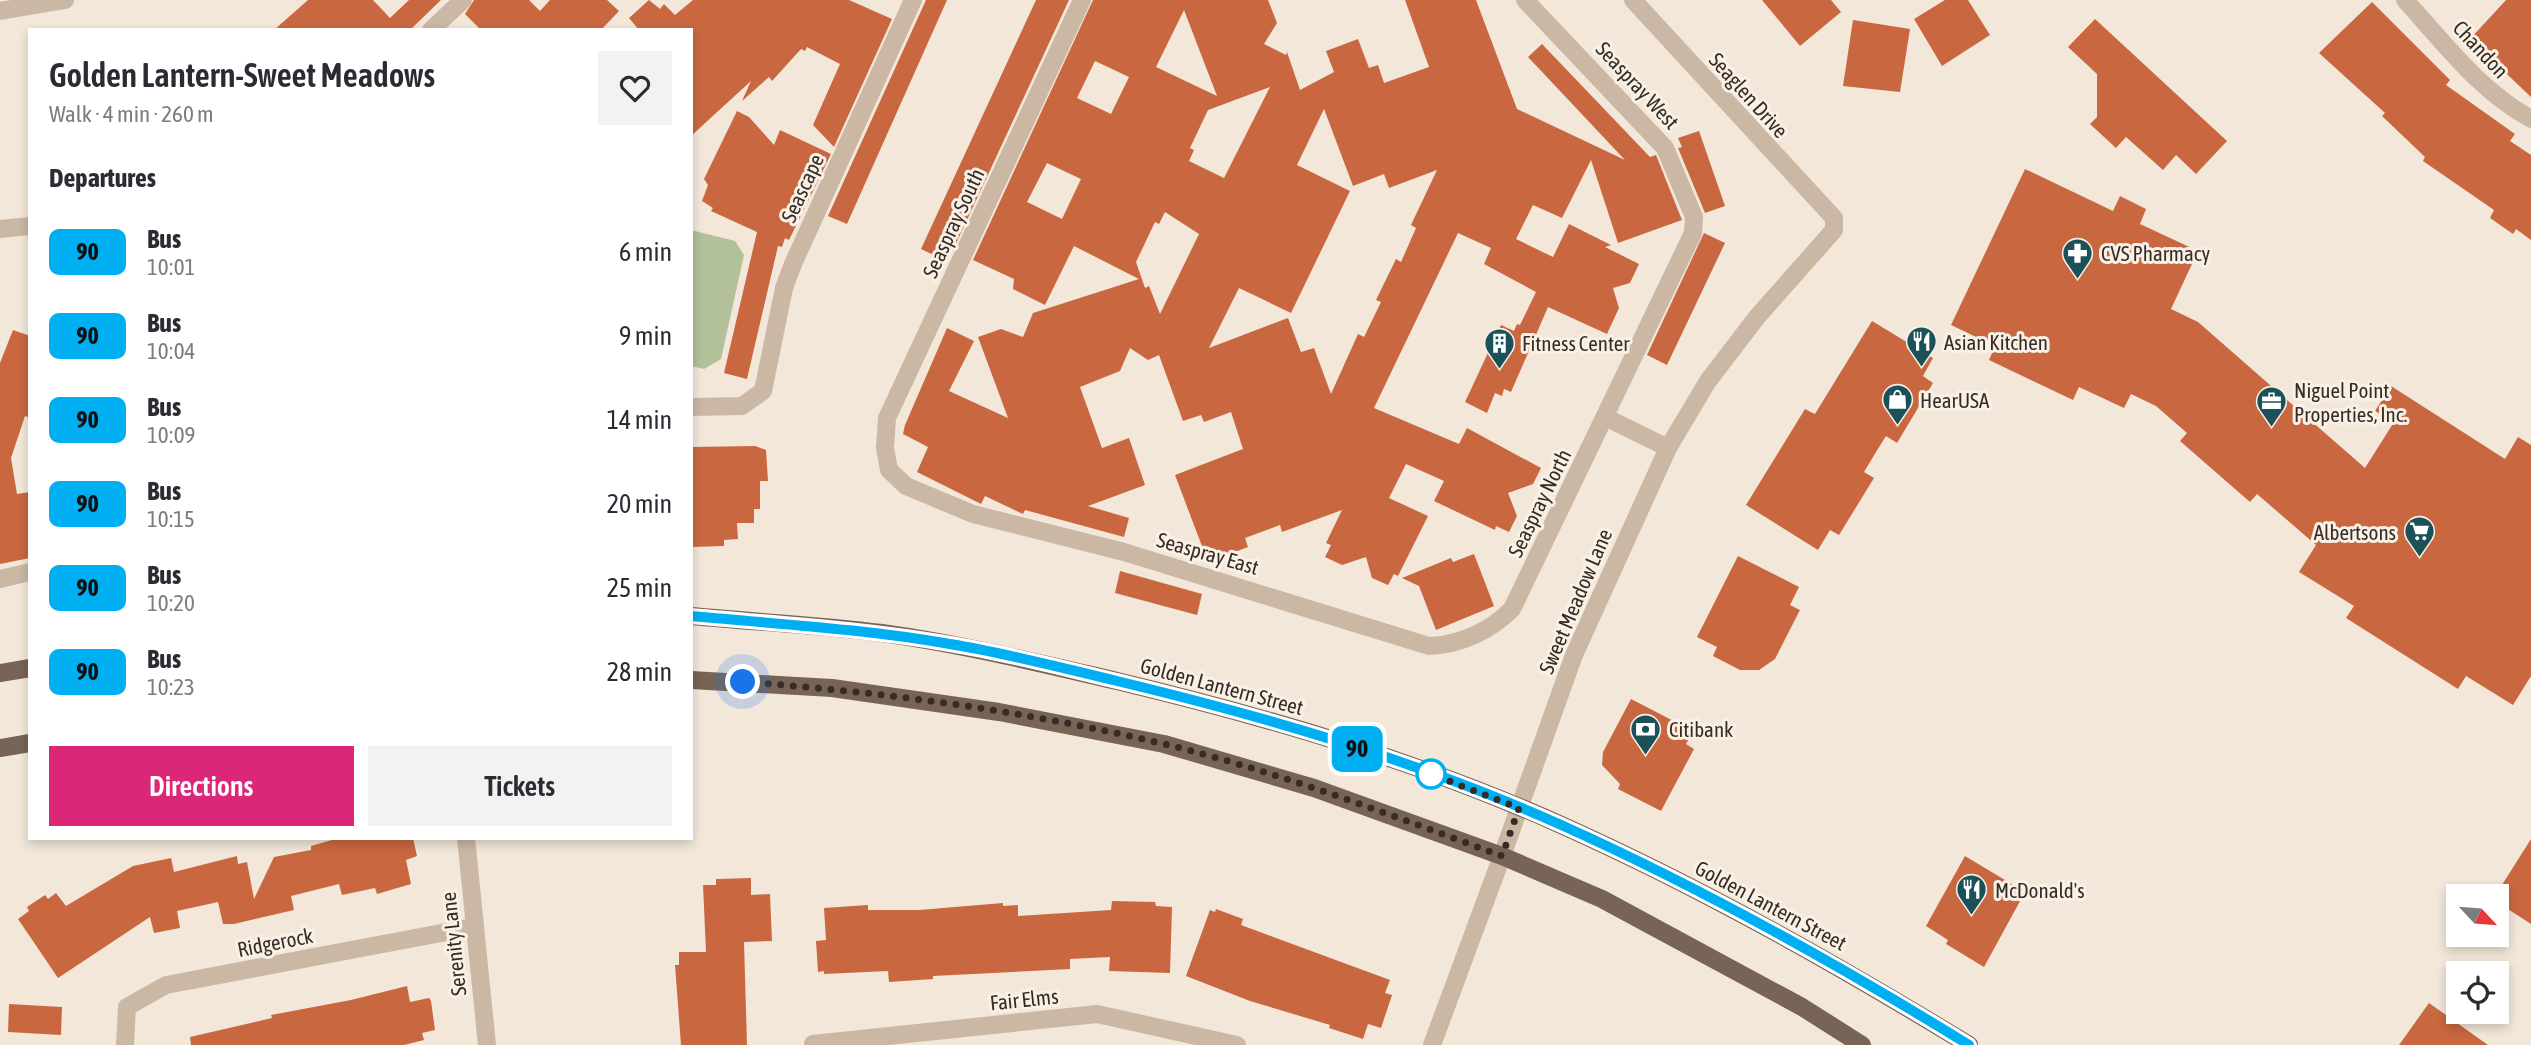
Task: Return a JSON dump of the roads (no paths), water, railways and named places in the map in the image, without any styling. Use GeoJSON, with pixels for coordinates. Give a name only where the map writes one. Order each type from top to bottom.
{"type":"FeatureCollection","features":[{"type":"Feature","properties":{"kind":"main road","name":"Golden Lantern Street"},"geometry":{"type":"LineString","coordinates":[[693,617],[880,633],[953,644],[1058,667],[1253,717],[1416,768],[1519,808],[1740,911],[1841,967],[1969,1045]]}},
{"type":"Feature","properties":{"kind":"main road"},"geometry":{"type":"LineString","coordinates":[[0,673],[28,668]]}},
{"type":"Feature","properties":{"kind":"main road"},"geometry":{"type":"LineString","coordinates":[[693,680],[832,688],[918,699],[1164,744],[1314,788],[1502,856],[1602,899],[1802,1007],[1863,1045]]}},
{"type":"Feature","properties":{"kind":"main road"},"geometry":{"type":"LineString","coordinates":[[0,748],[28,743]]}},
{"type":"Feature","properties":{"kind":"street"},"geometry":{"type":"LineString","coordinates":[[12,7],[65,0]]}},
{"type":"Feature","properties":{"kind":"street"},"geometry":{"type":"LineString","coordinates":[[433,28],[463,0]]}},
{"type":"Feature","properties":{"kind":"street","name":"Seascape"},"geometry":{"type":"LineString","coordinates":[[693,407],[742,406],[762,391],[793,264],[913,0]]}},
{"type":"Feature","properties":{"kind":"street","name":"Seaspray South"},"geometry":{"type":"LineString","coordinates":[[889,470],[886,448],[887,418],[1082,0]]}},
{"type":"Feature","properties":{"kind":"street","name":"Seaspray West"},"geometry":{"type":"LineString","coordinates":[[1525,0],[1665,148],[1694,217]]}},
{"type":"Feature","properties":{"kind":"street","name":"Seaglen Drive"},"geometry":{"type":"LineString","coordinates":[[1633,0],[1834,218]]}},
{"type":"Feature","properties":{"kind":"street","name":"Chandon"},"geometry":{"type":"LineString","coordinates":[[2405,0],[2478,83],[2503,104],[2531,119]]}},
{"type":"Feature","properties":{"kind":"street","name":"Seaspray North"},"geometry":{"type":"LineString","coordinates":[[1512,609],[1693,233],[1694,217]]}},
{"type":"Feature","properties":{"kind":"street","name":"Sweet Meadow Lane"},"geometry":{"type":"LineString","coordinates":[[1433,1045],[1583,633],[1668,447],[1708,381],[1757,317],[1834,230],[1834,218]]}},
{"type":"Feature","properties":{"kind":"street"},"geometry":{"type":"LineString","coordinates":[[0,229],[28,226]]}},
{"type":"Feature","properties":{"kind":"street"},"geometry":{"type":"LineString","coordinates":[[1605,417],[1668,447]]}},
{"type":"Feature","properties":{"kind":"street","name":"Seaspray East"},"geometry":{"type":"LineString","coordinates":[[889,470],[906,485],[973,514],[1124,552],[1429,646],[1451,646],[1498,623],[1512,609]]}},
{"type":"Feature","properties":{"kind":"street"},"geometry":{"type":"LineString","coordinates":[[0,579],[28,572]]}},
{"type":"Feature","properties":{"kind":"street","name":"Serenity Lane"},"geometry":{"type":"LineString","coordinates":[[466,840],[487,1045]]}},
{"type":"Feature","properties":{"kind":"street","name":"Ridgerock"},"geometry":{"type":"LineString","coordinates":[[125,1045],[127,1007],[166,985],[473,927]]}},
{"type":"Feature","properties":{"kind":"street","name":"Fair Elms"},"geometry":{"type":"LineString","coordinates":[[813,1044],[1097,1014],[1237,1045]]}},
{"type":"Feature","properties":{"kind":"place","name":"CVS Pharmacy"},"geometry":{"type":"Point","coordinates":[2078,280]}},
{"type":"Feature","properties":{"kind":"place","name":"Asian Kitchen"},"geometry":{"type":"Point","coordinates":[1921,369]}},
{"type":"Feature","properties":{"kind":"place","name":"Fitness Center"},"geometry":{"type":"Point","coordinates":[1499,370]}},
{"type":"Feature","properties":{"kind":"place","name":"HearUSA"},"geometry":{"type":"Point","coordinates":[1897,427]}},
{"type":"Feature","properties":{"kind":"place","name":"Niguel Point Properties, Inc."},"geometry":{"type":"Point","coordinates":[2271,429]}},
{"type":"Feature","properties":{"kind":"place","name":"Albertsons"},"geometry":{"type":"Point","coordinates":[2419,559]}},
{"type":"Feature","properties":{"kind":"place","name":"Citibank"},"geometry":{"type":"Point","coordinates":[1646,756]}},
{"type":"Feature","properties":{"kind":"place","name":"McDonald's"},"geometry":{"type":"Point","coordinates":[1972,917]}}]}
